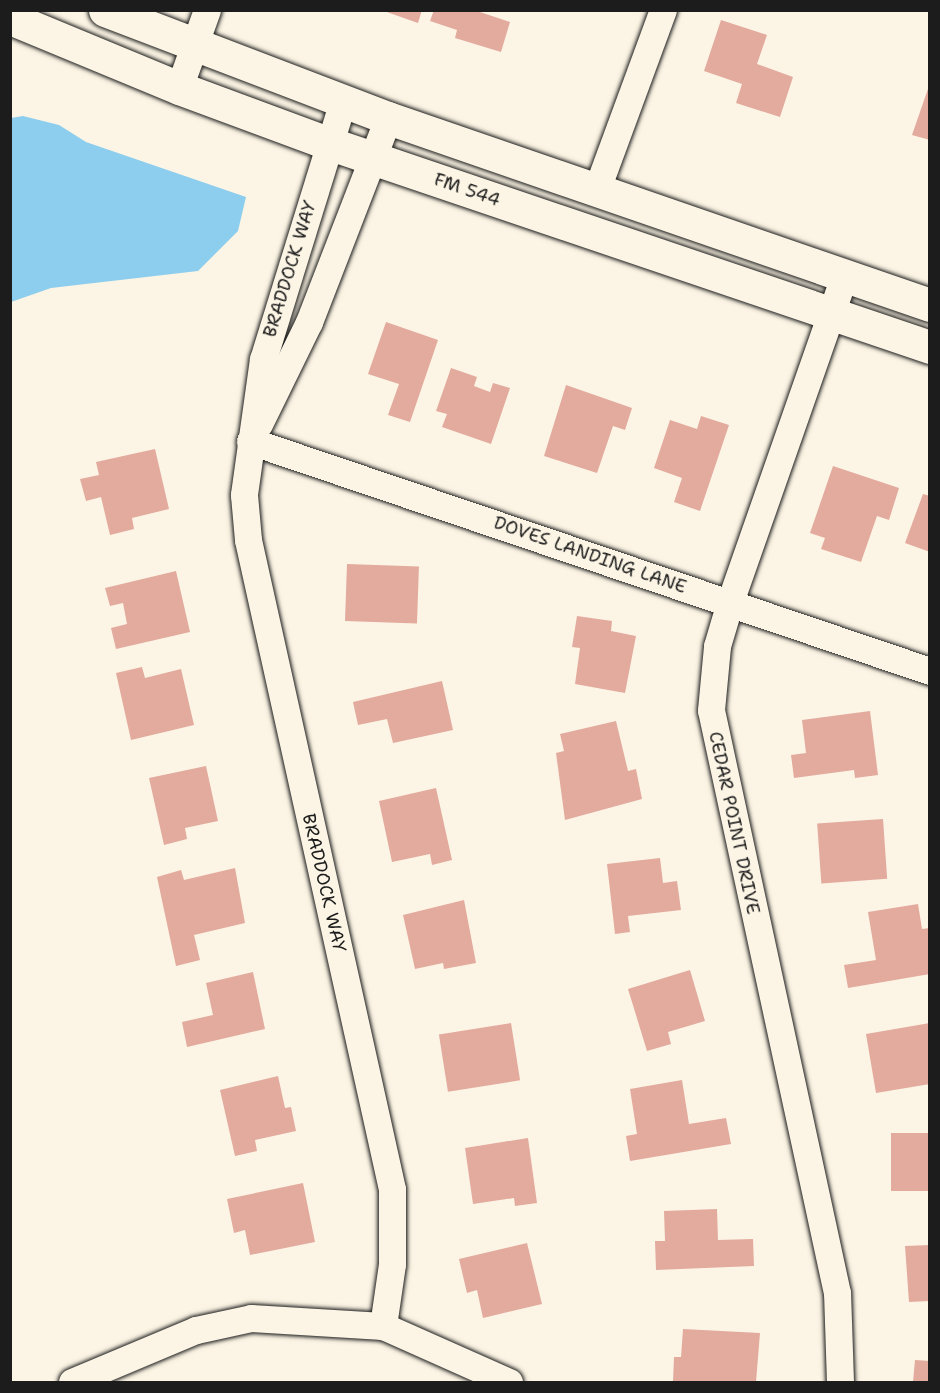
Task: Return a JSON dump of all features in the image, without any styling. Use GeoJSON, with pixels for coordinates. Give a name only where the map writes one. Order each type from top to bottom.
{"type":"FeatureCollection","features":[{"type":"Feature","properties":{"kind":"main road"},"geometry":{"type":"LineString","coordinates":[[105,10],[388,118],[930,305]]}},
{"type":"Feature","properties":{"kind":"main road","name":"FM 544"},"geometry":{"type":"LineString","coordinates":[[10,18],[179,88],[328,143],[930,347]]}},
{"type":"Feature","properties":{"kind":"street"},"geometry":{"type":"LineString","coordinates":[[179,88],[207,10]]}},
{"type":"Feature","properties":{"kind":"street"},"geometry":{"type":"LineString","coordinates":[[597,189],[663,10]]}},
{"type":"Feature","properties":{"kind":"street","name":"BRADDOCK WAY"},"geometry":{"type":"LineString","coordinates":[[343,101],[328,143],[263,359],[244,495],[248,540],[392,1189],[392,1264],[383,1326]]}},
{"type":"Feature","properties":{"kind":"street","name":"BRADDOCK WAY"},"geometry":{"type":"LineString","coordinates":[[250,441],[309,322],[388,118]]}},
{"type":"Feature","properties":{"kind":"street","name":"CEDAR POINT DRIVE"},"geometry":{"type":"LineString","coordinates":[[840,1383],[837,1293],[711,710],[717,646],[730,602],[844,277]]}},
{"type":"Feature","properties":{"kind":"street","name":"DOVES LANDING LANE"},"geometry":{"type":"LineString","coordinates":[[250,441],[930,671]]}},
{"type":"Feature","properties":{"kind":"street"},"geometry":{"type":"LineString","coordinates":[[72,1383],[196,1330],[251,1318],[383,1326],[509,1383]]}},
{"type":"Feature","properties":{"kind":"water"},"geometry":{"type":"Polygon","coordinates":[[[23,116],[59,125],[86,142],[246,197],[238,231],[198,271],[51,288],[11,302],[11,118],[23,116]]]}},
{"type":"Feature","properties":{"kind":"building"},"geometry":{"type":"Polygon","coordinates":[[[381,10],[422,10],[418,23],[381,10]]]}},
{"type":"Feature","properties":{"kind":"building"},"geometry":{"type":"Polygon","coordinates":[[[434,10],[474,10],[510,22],[501,52],[455,38],[457,30],[430,21],[434,10]]]}},
{"type":"Feature","properties":{"kind":"building"},"geometry":{"type":"Polygon","coordinates":[[[721,20],[767,35],[757,64],[793,77],[780,117],[736,103],[742,84],[704,71],[721,20]]]}},
{"type":"Feature","properties":{"kind":"building"},"geometry":{"type":"Polygon","coordinates":[[[930,86],[930,140],[912,135],[930,86]]]}},
{"type":"Feature","properties":{"kind":"building"},"geometry":{"type":"Polygon","coordinates":[[[386,322],[438,340],[410,422],[388,415],[399,384],[368,374],[386,322]]]}},
{"type":"Feature","properties":{"kind":"building"},"geometry":{"type":"Polygon","coordinates":[[[451,368],[477,377],[474,386],[490,392],[493,383],[510,388],[491,444],[442,427],[447,414],[436,411],[451,368]]]}},
{"type":"Feature","properties":{"kind":"building"},"geometry":{"type":"Polygon","coordinates":[[[566,385],[632,408],[625,430],[613,426],[597,473],[544,456],[566,385]]]}},
{"type":"Feature","properties":{"kind":"building"},"geometry":{"type":"Polygon","coordinates":[[[701,416],[729,425],[700,511],[674,502],[682,478],[654,468],[670,420],[697,429],[701,416]]]}},
{"type":"Feature","properties":{"kind":"building"},"geometry":{"type":"Polygon","coordinates":[[[155,449],[169,509],[132,518],[134,529],[110,535],[101,497],[86,501],[80,479],[99,475],[96,462],[155,449]]]}},
{"type":"Feature","properties":{"kind":"building"},"geometry":{"type":"Polygon","coordinates":[[[833,466],[899,488],[889,520],[877,516],[861,562],[821,549],[825,538],[810,533],[833,466]]]}},
{"type":"Feature","properties":{"kind":"building"},"geometry":{"type":"Polygon","coordinates":[[[923,494],[930,496],[930,552],[905,543],[923,494]]]}},
{"type":"Feature","properties":{"kind":"building"},"geometry":{"type":"Polygon","coordinates":[[[347,564],[419,567],[417,623],[345,621],[347,564]]]}},
{"type":"Feature","properties":{"kind":"building"},"geometry":{"type":"Polygon","coordinates":[[[176,571],[190,632],[116,649],[111,628],[127,624],[123,603],[110,606],[105,588],[176,571]]]}},
{"type":"Feature","properties":{"kind":"building"},"geometry":{"type":"Polygon","coordinates":[[[577,616],[612,621],[611,631],[636,636],[625,693],[575,684],[580,648],[572,647],[577,616]]]}},
{"type":"Feature","properties":{"kind":"building"},"geometry":{"type":"Polygon","coordinates":[[[142,667],[145,678],[181,669],[194,725],[131,740],[116,673],[142,667]]]}},
{"type":"Feature","properties":{"kind":"building"},"geometry":{"type":"Polygon","coordinates":[[[442,681],[453,730],[393,743],[387,719],[358,725],[353,702],[442,681]]]}},
{"type":"Feature","properties":{"kind":"building"},"geometry":{"type":"Polygon","coordinates":[[[870,711],[878,775],[855,778],[854,770],[794,778],[791,755],[806,753],[802,720],[870,711]]]}},
{"type":"Feature","properties":{"kind":"building"},"geometry":{"type":"Polygon","coordinates":[[[616,721],[628,771],[636,769],[642,799],[565,820],[556,753],[564,751],[560,734],[616,721]]]}},
{"type":"Feature","properties":{"kind":"building"},"geometry":{"type":"Polygon","coordinates":[[[206,766],[218,821],[185,828],[187,839],[164,845],[149,778],[206,766]]]}},
{"type":"Feature","properties":{"kind":"building"},"geometry":{"type":"Polygon","coordinates":[[[436,788],[452,860],[432,865],[430,854],[392,862],[379,801],[436,788]]]}},
{"type":"Feature","properties":{"kind":"building"},"geometry":{"type":"Polygon","coordinates":[[[883,819],[887,879],[821,883],[817,824],[883,819]]]}},
{"type":"Feature","properties":{"kind":"building"},"geometry":{"type":"Polygon","coordinates":[[[660,858],[663,883],[677,881],[681,910],[628,916],[630,932],[615,934],[607,864],[660,858]]]}},
{"type":"Feature","properties":{"kind":"building"},"geometry":{"type":"Polygon","coordinates":[[[235,868],[245,923],[194,935],[200,960],[176,966],[157,877],[181,870],[184,880],[235,868]]]}},
{"type":"Feature","properties":{"kind":"building"},"geometry":{"type":"Polygon","coordinates":[[[464,900],[476,963],[444,969],[443,963],[415,969],[403,915],[464,900]]]}},
{"type":"Feature","properties":{"kind":"building"},"geometry":{"type":"Polygon","coordinates":[[[918,904],[922,929],[930,928],[930,974],[848,988],[844,965],[876,960],[868,912],[918,904]]]}},
{"type":"Feature","properties":{"kind":"building"},"geometry":{"type":"Polygon","coordinates":[[[690,970],[705,1021],[668,1032],[671,1044],[647,1051],[628,989],[690,970]]]}},
{"type":"Feature","properties":{"kind":"building"},"geometry":{"type":"Polygon","coordinates":[[[253,972],[265,1029],[187,1047],[182,1022],[213,1015],[206,983],[253,972]]]}},
{"type":"Feature","properties":{"kind":"building"},"geometry":{"type":"Polygon","coordinates":[[[511,1023],[520,1080],[448,1092],[439,1034],[511,1023]]]}},
{"type":"Feature","properties":{"kind":"building"},"geometry":{"type":"Polygon","coordinates":[[[930,1023],[930,1084],[876,1093],[866,1034],[930,1023]]]}},
{"type":"Feature","properties":{"kind":"building"},"geometry":{"type":"Polygon","coordinates":[[[278,1076],[285,1108],[291,1107],[296,1131],[255,1140],[257,1151],[235,1156],[220,1090],[278,1076]]]}},
{"type":"Feature","properties":{"kind":"building"},"geometry":{"type":"Polygon","coordinates":[[[682,1080],[689,1124],[726,1118],[731,1144],[630,1161],[626,1136],[637,1134],[630,1089],[682,1080]]]}},
{"type":"Feature","properties":{"kind":"building"},"geometry":{"type":"Polygon","coordinates":[[[891,1133],[930,1133],[930,1191],[891,1191],[891,1133]]]}},
{"type":"Feature","properties":{"kind":"building"},"geometry":{"type":"Polygon","coordinates":[[[528,1138],[537,1203],[515,1206],[514,1198],[473,1204],[465,1148],[528,1138]]]}},
{"type":"Feature","properties":{"kind":"building"},"geometry":{"type":"Polygon","coordinates":[[[303,1183],[315,1242],[250,1255],[245,1230],[234,1233],[227,1199],[303,1183]]]}},
{"type":"Feature","properties":{"kind":"building"},"geometry":{"type":"Polygon","coordinates":[[[717,1209],[718,1240],[753,1239],[754,1266],[656,1270],[655,1241],[665,1241],[664,1211],[717,1209]]]}},
{"type":"Feature","properties":{"kind":"building"},"geometry":{"type":"Polygon","coordinates":[[[527,1243],[542,1304],[483,1318],[477,1290],[467,1293],[459,1259],[527,1243]]]}},
{"type":"Feature","properties":{"kind":"building"},"geometry":{"type":"Polygon","coordinates":[[[930,1245],[930,1301],[909,1302],[905,1246],[930,1245]]]}},
{"type":"Feature","properties":{"kind":"building"},"geometry":{"type":"Polygon","coordinates":[[[683,1329],[760,1333],[756,1382],[673,1382],[674,1357],[681,1357],[683,1329]]]}},
{"type":"Feature","properties":{"kind":"building"},"geometry":{"type":"Polygon","coordinates":[[[915,1360],[930,1361],[930,1382],[913,1382],[915,1360]]]}}]}
